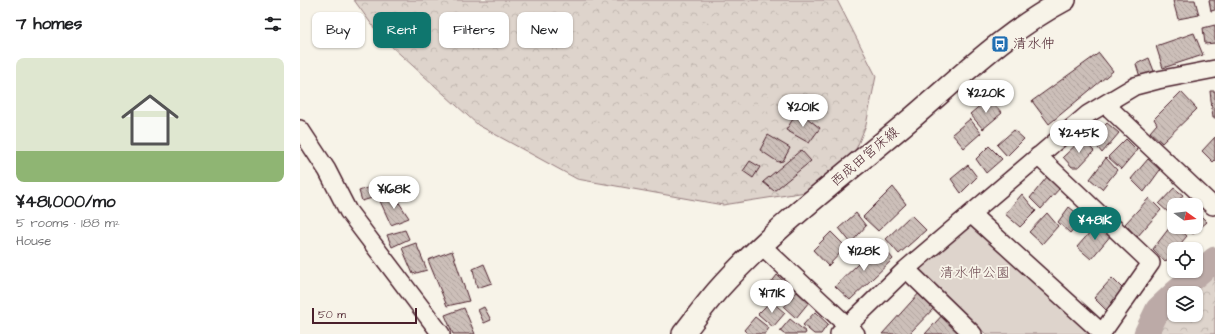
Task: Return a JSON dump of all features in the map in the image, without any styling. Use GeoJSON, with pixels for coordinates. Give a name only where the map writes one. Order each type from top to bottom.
{"type":"FeatureCollection","features":[{"type":"Feature","properties":{"kind":"main road","name":"西成田宮床線"},"geometry":{"type":"LineString","coordinates":[[683,334],[717,291],[762,246],[996,47],[1045,11],[1065,0]]}},
{"type":"Feature","properties":{"kind":"street"},"geometry":{"type":"LineString","coordinates":[[762,246],[848,331],[906,269],[1088,114],[1135,86],[1215,69]]}},
{"type":"Feature","properties":{"kind":"street"},"geometry":{"type":"LineString","coordinates":[[1105,104],[1213,206],[1215,204]]}},
{"type":"Feature","properties":{"kind":"street"},"geometry":{"type":"LineString","coordinates":[[300,129],[327,170],[348,211],[442,334]]}},
{"type":"Feature","properties":{"kind":"street"},"geometry":{"type":"LineString","coordinates":[[971,214],[1102,333],[1150,263],[1038,156]]}},
{"type":"Feature","properties":{"kind":"street"},"geometry":{"type":"LineString","coordinates":[[906,269],[974,334]]}},
{"type":"Feature","properties":{"kind":"green space"},"geometry":{"type":"Polygon","coordinates":[[[354,0],[837,0],[876,76],[866,125],[847,171],[806,192],[723,205],[577,179],[478,125],[393,48],[431,48],[431,12],[373,12],[373,26],[365,15],[365,12],[363,12],[354,0]]]}},
{"type":"Feature","properties":{"kind":"green space","name":"清水仲公園"},"geometry":{"type":"Polygon","coordinates":[[[973,219],[1096,334],[986,334],[919,274],[919,264],[973,219]]]}},
{"type":"Feature","properties":{"kind":"green space"},"geometry":{"type":"Polygon","coordinates":[[[1215,275],[1215,334],[1155,334],[1167,319],[1167,322],[1203,322],[1203,286],[1200,286],[1215,275]]]}},
{"type":"Feature","properties":{"kind":"building"},"geometry":{"type":"Polygon","coordinates":[[[1195,0],[1199,15],[1178,19],[1173,1],[1195,0]]]}},
{"type":"Feature","properties":{"kind":"building"},"geometry":{"type":"Polygon","coordinates":[[[1209,0],[1215,0],[1215,10],[1211,11],[1209,0]]]}},
{"type":"Feature","properties":{"kind":"building"},"geometry":{"type":"Polygon","coordinates":[[[1215,25],[1215,43],[1205,44],[1203,28],[1215,25]]]}},
{"type":"Feature","properties":{"kind":"building"},"geometry":{"type":"Polygon","coordinates":[[[1194,33],[1203,55],[1163,68],[1156,46],[1194,33]]]}},
{"type":"Feature","properties":{"kind":"building"},"geometry":{"type":"Polygon","coordinates":[[[1099,53],[1113,71],[1049,124],[1032,101],[1099,53]]]}},
{"type":"Feature","properties":{"kind":"building"},"geometry":{"type":"Polygon","coordinates":[[[1149,58],[1154,71],[1140,77],[1136,64],[1149,58]]]}},
{"type":"Feature","properties":{"kind":"building"},"geometry":{"type":"Polygon","coordinates":[[[1210,91],[1215,91],[1215,118],[1213,118],[1210,91]]]}},
{"type":"Feature","properties":{"kind":"building"},"geometry":{"type":"Polygon","coordinates":[[[1181,92],[1197,109],[1162,143],[1150,132],[1157,124],[1154,119],[1181,92]]]}},
{"type":"Feature","properties":{"kind":"building"},"geometry":{"type":"Polygon","coordinates":[[[989,98],[1002,113],[983,129],[970,114],[989,98]]]}},
{"type":"Feature","properties":{"kind":"building"},"geometry":{"type":"Polygon","coordinates":[[[798,111],[820,128],[809,143],[786,130],[798,111]]]}},
{"type":"Feature","properties":{"kind":"building"},"geometry":{"type":"Polygon","coordinates":[[[970,119],[981,133],[964,148],[952,134],[970,119]]]}},
{"type":"Feature","properties":{"kind":"building"},"geometry":{"type":"Polygon","coordinates":[[[1107,123],[1119,133],[1102,153],[1091,139],[1107,123]]]}},
{"type":"Feature","properties":{"kind":"building"},"geometry":{"type":"Polygon","coordinates":[[[1014,130],[1024,139],[1007,156],[997,145],[1014,130]]]}},
{"type":"Feature","properties":{"kind":"building"},"geometry":{"type":"Polygon","coordinates":[[[768,135],[790,148],[783,161],[778,162],[760,150],[768,135]]]}},
{"type":"Feature","properties":{"kind":"building"},"geometry":{"type":"Polygon","coordinates":[[[1215,137],[1215,160],[1213,162],[1202,151],[1215,137]]]}},
{"type":"Feature","properties":{"kind":"building"},"geometry":{"type":"Polygon","coordinates":[[[1082,139],[1094,151],[1079,167],[1072,167],[1063,157],[1082,139]]]}},
{"type":"Feature","properties":{"kind":"building"},"geometry":{"type":"Polygon","coordinates":[[[1126,139],[1137,150],[1121,169],[1108,157],[1126,139]]]}},
{"type":"Feature","properties":{"kind":"building"},"geometry":{"type":"Polygon","coordinates":[[[989,146],[1002,159],[986,173],[976,159],[989,146]]]}},
{"type":"Feature","properties":{"kind":"building"},"geometry":{"type":"Polygon","coordinates":[[[801,150],[811,161],[774,191],[763,182],[801,150]]]}},
{"type":"Feature","properties":{"kind":"building"},"geometry":{"type":"Polygon","coordinates":[[[1106,158],[1117,170],[1102,189],[1090,179],[1106,158]]]}},
{"type":"Feature","properties":{"kind":"building"},"geometry":{"type":"Polygon","coordinates":[[[1148,159],[1160,170],[1144,192],[1131,179],[1148,159]]]}},
{"type":"Feature","properties":{"kind":"building"},"geometry":{"type":"Polygon","coordinates":[[[750,161],[760,167],[753,178],[743,171],[750,161]]]}},
{"type":"Feature","properties":{"kind":"building"},"geometry":{"type":"Polygon","coordinates":[[[968,165],[977,177],[961,193],[951,179],[968,165]]]}},
{"type":"Feature","properties":{"kind":"building"},"geometry":{"type":"Polygon","coordinates":[[[1047,177],[1060,188],[1041,209],[1030,198],[1047,177]]]}},
{"type":"Feature","properties":{"kind":"building"},"geometry":{"type":"Polygon","coordinates":[[[893,187],[906,204],[878,231],[863,217],[893,187]]]}},
{"type":"Feature","properties":{"kind":"building"},"geometry":{"type":"Polygon","coordinates":[[[367,188],[372,198],[362,201],[359,191],[367,188]]]}},
{"type":"Feature","properties":{"kind":"building"},"geometry":{"type":"Polygon","coordinates":[[[1174,188],[1183,195],[1181,198],[1167,198],[1167,211],[1159,204],[1174,188]]]}},
{"type":"Feature","properties":{"kind":"building"},"geometry":{"type":"Polygon","coordinates":[[[1022,194],[1036,211],[1020,227],[1005,214],[1022,194]]]}},
{"type":"Feature","properties":{"kind":"building"},"geometry":{"type":"Polygon","coordinates":[[[394,195],[409,218],[391,225],[380,201],[394,195]]]}},
{"type":"Feature","properties":{"kind":"building"},"geometry":{"type":"Polygon","coordinates":[[[1149,198],[1161,210],[1137,237],[1125,224],[1149,198]]]}},
{"type":"Feature","properties":{"kind":"building"},"geometry":{"type":"Polygon","coordinates":[[[1069,207],[1083,218],[1070,233],[1058,222],[1069,207]]]}},
{"type":"Feature","properties":{"kind":"building"},"geometry":{"type":"Polygon","coordinates":[[[856,213],[866,226],[851,243],[839,228],[856,213]]]}},
{"type":"Feature","properties":{"kind":"building"},"geometry":{"type":"Polygon","coordinates":[[[1047,213],[1058,226],[1042,244],[1029,232],[1047,213]]]}},
{"type":"Feature","properties":{"kind":"building"},"geometry":{"type":"Polygon","coordinates":[[[911,215],[926,230],[899,254],[886,239],[911,215]]]}},
{"type":"Feature","properties":{"kind":"building"},"geometry":{"type":"Polygon","coordinates":[[[1203,218],[1207,222],[1203,225],[1203,218]]]}},
{"type":"Feature","properties":{"kind":"building"},"geometry":{"type":"Polygon","coordinates":[[[1099,222],[1112,234],[1091,259],[1077,247],[1099,222]]]}},
{"type":"Feature","properties":{"kind":"building"},"geometry":{"type":"Polygon","coordinates":[[[405,230],[409,239],[392,247],[387,235],[405,230]]]}},
{"type":"Feature","properties":{"kind":"building"},"geometry":{"type":"Polygon","coordinates":[[[1167,231],[1167,234],[1185,234],[1187,236],[1182,242],[1167,242],[1167,260],[1165,262],[1153,249],[1167,231]]]}},
{"type":"Feature","properties":{"kind":"building"},"geometry":{"type":"Polygon","coordinates":[[[831,232],[846,247],[828,266],[813,250],[831,232]]]}},
{"type":"Feature","properties":{"kind":"building"},"geometry":{"type":"Polygon","coordinates":[[[416,243],[427,270],[413,274],[402,248],[416,243]]]}},
{"type":"Feature","properties":{"kind":"building"},"geometry":{"type":"Polygon","coordinates":[[[880,243],[893,259],[850,300],[835,286],[880,243]]]}},
{"type":"Feature","properties":{"kind":"building"},"geometry":{"type":"Polygon","coordinates":[[[452,251],[469,301],[447,306],[428,260],[452,251]]]}},
{"type":"Feature","properties":{"kind":"building"},"geometry":{"type":"Polygon","coordinates":[[[484,264],[492,283],[477,288],[473,269],[484,264]]]}},
{"type":"Feature","properties":{"kind":"building"},"geometry":{"type":"Polygon","coordinates":[[[777,275],[789,286],[776,301],[764,292],[777,275]]]}},
{"type":"Feature","properties":{"kind":"building"},"geometry":{"type":"Polygon","coordinates":[[[1112,278],[1124,290],[1106,310],[1094,298],[1112,278]]]}},
{"type":"Feature","properties":{"kind":"building"},"geometry":{"type":"Polygon","coordinates":[[[921,291],[937,305],[909,334],[882,334],[921,291]]]}},
{"type":"Feature","properties":{"kind":"building"},"geometry":{"type":"Polygon","coordinates":[[[797,292],[809,302],[796,318],[784,307],[797,292]]]}},
{"type":"Feature","properties":{"kind":"building"},"geometry":{"type":"Polygon","coordinates":[[[771,301],[785,313],[773,327],[758,314],[771,301]]]}},
{"type":"Feature","properties":{"kind":"building"},"geometry":{"type":"Polygon","coordinates":[[[484,307],[491,320],[484,323],[478,310],[484,307]]]}},
{"type":"Feature","properties":{"kind":"building"},"geometry":{"type":"Polygon","coordinates":[[[464,308],[475,334],[453,334],[445,315],[464,308]]]}},
{"type":"Feature","properties":{"kind":"building"},"geometry":{"type":"Polygon","coordinates":[[[815,312],[828,324],[821,334],[814,334],[803,325],[815,312]]]}},
{"type":"Feature","properties":{"kind":"building"},"geometry":{"type":"Polygon","coordinates":[[[945,312],[962,334],[925,334],[945,312]]]}},
{"type":"Feature","properties":{"kind":"building"},"geometry":{"type":"Polygon","coordinates":[[[755,317],[769,328],[765,334],[748,334],[744,330],[755,317]]]}},
{"type":"Feature","properties":{"kind":"building"},"geometry":{"type":"Polygon","coordinates":[[[790,319],[806,332],[805,334],[784,334],[780,331],[790,319]]]}},
{"type":"Feature","properties":{"kind":"waterway"},"geometry":{"type":"LineString","coordinates":[[1183,286],[1215,259]]}},
{"type":"Feature","properties":{"kind":"waterway"},"geometry":{"type":"LineString","coordinates":[[1146,334],[1158,309],[1167,301]]}},
{"type":"Feature","properties":{"kind":"place","name":"清水仲"},"geometry":{"type":"Point","coordinates":[1000,44]}}]}
